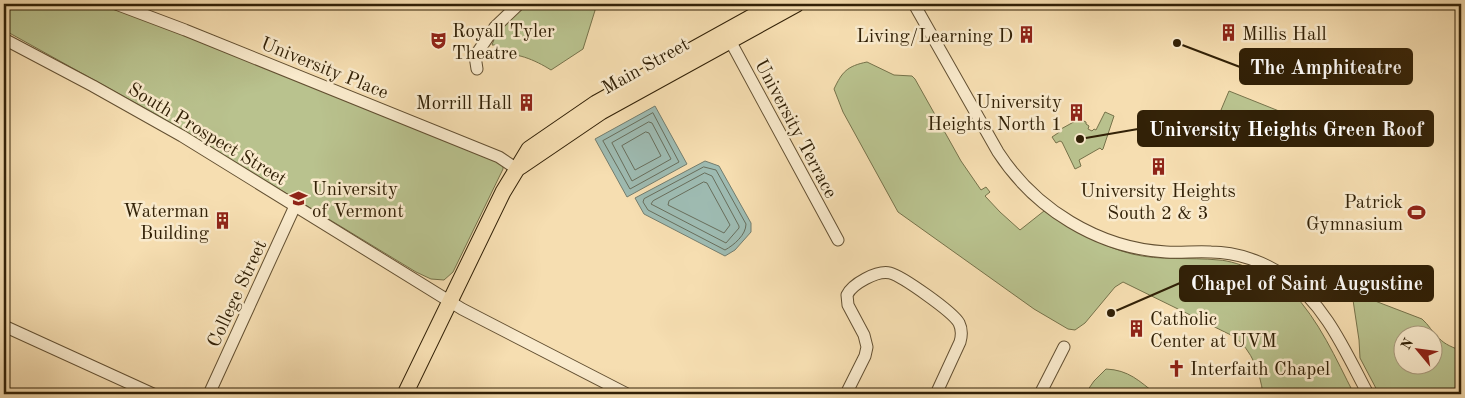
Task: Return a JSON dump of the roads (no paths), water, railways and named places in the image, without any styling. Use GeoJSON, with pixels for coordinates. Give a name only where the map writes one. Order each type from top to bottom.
{"type":"FeatureCollection","features":[{"type":"Feature","properties":{"kind":"main road","name":"Main Street"},"geometry":{"type":"LineString","coordinates":[[405,394],[503,192],[517,169],[601,112],[727,36],[775,4]]}},
{"type":"Feature","properties":{"kind":"main road","name":"Main Street"},"geometry":{"type":"LineString","coordinates":[[727,36],[796,4]]}},
{"type":"Feature","properties":{"kind":"street","name":"University Place"},"geometry":{"type":"LineString","coordinates":[[116,4],[499,157],[517,169]]}},
{"type":"Feature","properties":{"kind":"street"},"geometry":{"type":"LineString","coordinates":[[477,69],[476,56],[495,27],[518,4]]}},
{"type":"Feature","properties":{"kind":"street"},"geometry":{"type":"LineString","coordinates":[[914,4],[1005,162],[1041,202],[1075,224],[1129,246],[1168,252],[1225,253],[1255,260],[1274,269],[1300,287],[1318,308],[1344,349],[1368,394]]}},
{"type":"Feature","properties":{"kind":"street","name":"University Terrace"},"geometry":{"type":"LineString","coordinates":[[727,36],[838,240]]}},
{"type":"Feature","properties":{"kind":"street","name":"South Prospect Street"},"geometry":{"type":"LineString","coordinates":[[4,39],[126,104],[207,151],[450,302],[626,394]]}},
{"type":"Feature","properties":{"kind":"street","name":"College Street"},"geometry":{"type":"LineString","coordinates":[[209,394],[295,206]]}},
{"type":"Feature","properties":{"kind":"street"},"geometry":{"type":"LineString","coordinates":[[846,394],[863,360],[867,347],[864,335],[848,305],[847,295],[851,288],[873,275],[884,272],[897,276],[938,304],[953,316],[960,326],[962,334],[960,342],[936,394]]}},
{"type":"Feature","properties":{"kind":"street"},"geometry":{"type":"LineString","coordinates":[[4,326],[153,394]]}},
{"type":"Feature","properties":{"kind":"street"},"geometry":{"type":"LineString","coordinates":[[1040,394],[1064,347]]}},
{"type":"Feature","properties":{"kind":"water"},"geometry":{"type":"Polygon","coordinates":[[[655,106],[687,164],[627,197],[595,139],[655,106]]]}},
{"type":"Feature","properties":{"kind":"water"},"geometry":{"type":"Polygon","coordinates":[[[705,161],[719,166],[751,223],[751,232],[735,250],[725,256],[644,214],[635,198],[705,161]]]}},
{"type":"Feature","properties":{"kind":"place","name":"Millis Hall"},"geometry":{"type":"Point","coordinates":[1228,33]}},
{"type":"Feature","properties":{"kind":"place","name":"Living/Learning D"},"geometry":{"type":"Point","coordinates":[1027,35]}},
{"type":"Feature","properties":{"kind":"place","name":"Royall Tyler Theatre"},"geometry":{"type":"Point","coordinates":[438,41]}},
{"type":"Feature","properties":{"kind":"place","name":"The Amphiteatre"},"geometry":{"type":"Point","coordinates":[1177,43]}},
{"type":"Feature","properties":{"kind":"place","name":"Morrill Hall"},"geometry":{"type":"Point","coordinates":[526,102]}},
{"type":"Feature","properties":{"kind":"place","name":"University Heights North 1"},"geometry":{"type":"Point","coordinates":[1076,112]}},
{"type":"Feature","properties":{"kind":"place","name":"University Heights Green Roof"},"geometry":{"type":"Point","coordinates":[1080,139]}},
{"type":"Feature","properties":{"kind":"place","name":"University Heights South 2 & 3"},"geometry":{"type":"Point","coordinates":[1158,167]}},
{"type":"Feature","properties":{"kind":"place","name":"University of Vermont"},"geometry":{"type":"Point","coordinates":[298,199]}},
{"type":"Feature","properties":{"kind":"place","name":"Patrick Gymnasium"},"geometry":{"type":"Point","coordinates":[1417,212]}},
{"type":"Feature","properties":{"kind":"place","name":"Waterman Building"},"geometry":{"type":"Point","coordinates":[223,221]}},
{"type":"Feature","properties":{"kind":"place","name":"Chapel of Saint Augustine"},"geometry":{"type":"Point","coordinates":[1111,313]}},
{"type":"Feature","properties":{"kind":"place","name":"Catholic Center at UVM"},"geometry":{"type":"Point","coordinates":[1136,329]}},
{"type":"Feature","properties":{"kind":"place","name":"Interfaith Chapel"},"geometry":{"type":"Point","coordinates":[1176,368]}}]}
